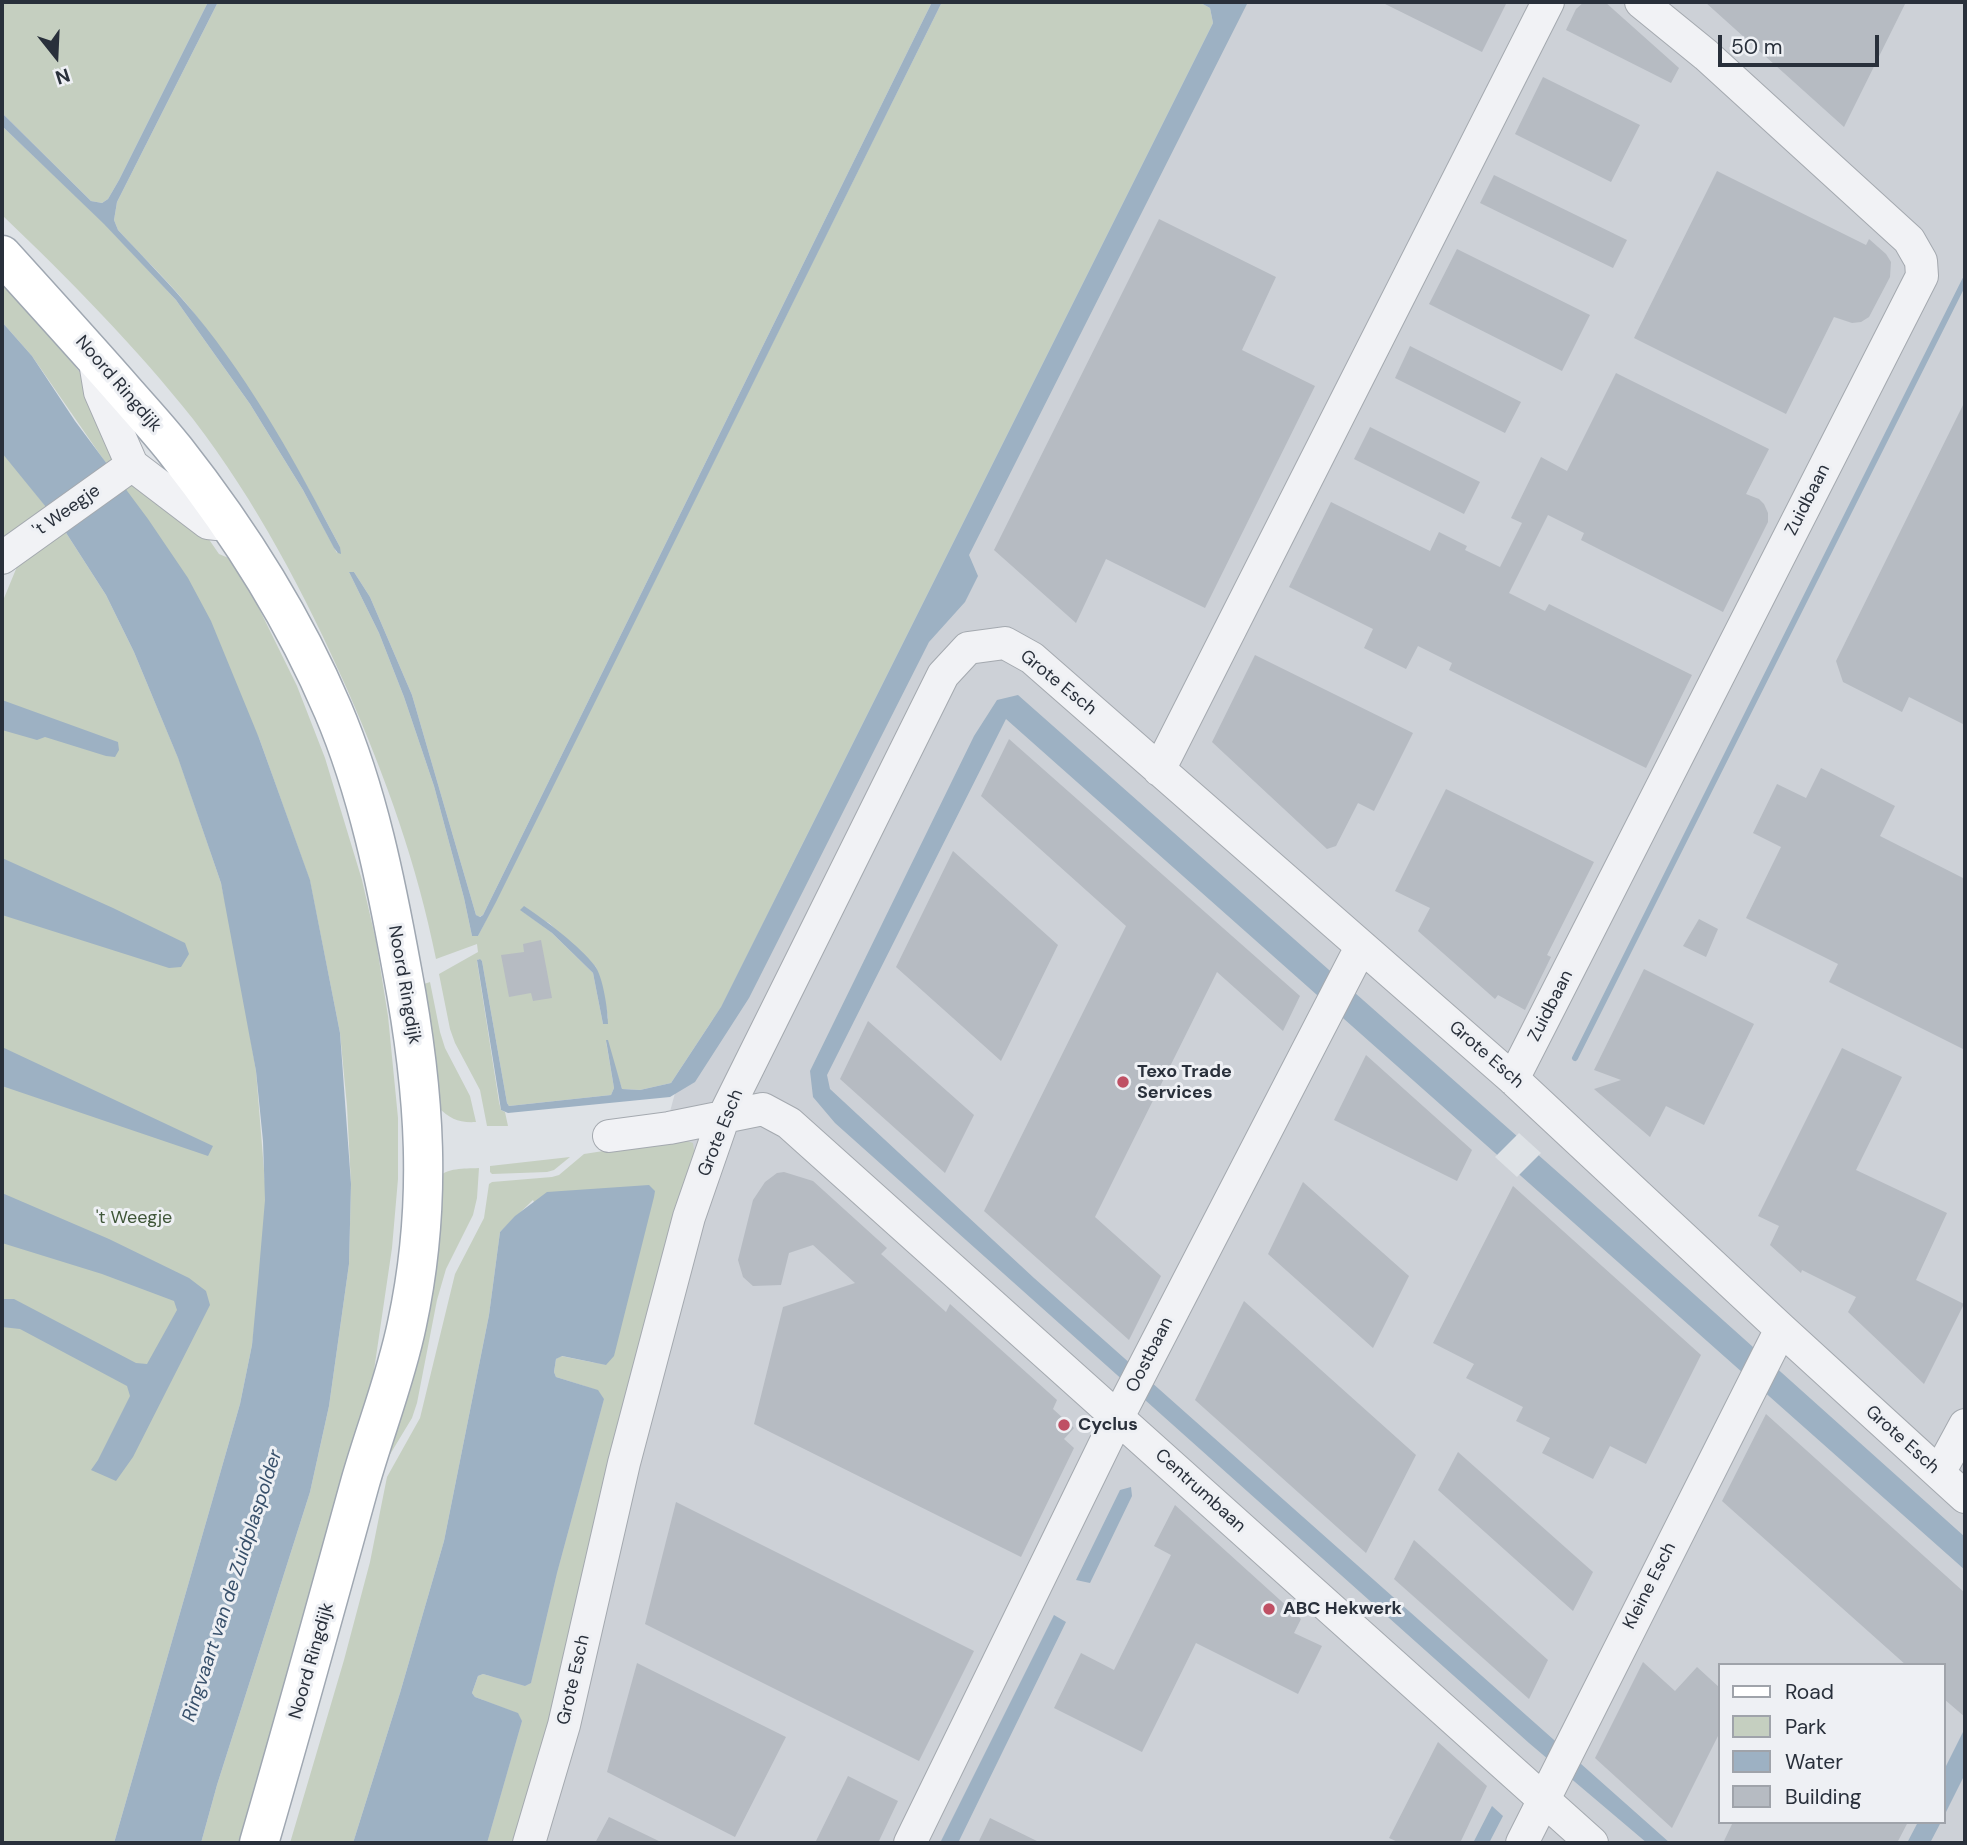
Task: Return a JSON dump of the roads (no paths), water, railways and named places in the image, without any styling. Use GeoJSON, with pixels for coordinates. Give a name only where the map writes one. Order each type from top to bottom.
{"type":"FeatureCollection","features":[{"type":"Feature","properties":{"kind":"main road","name":"Noord Ringdijk"},"geometry":{"type":"LineString","coordinates":[[2,255],[174,449],[227,520],[301,681],[338,776],[365,868],[383,955],[403,1117],[403,1197],[393,1282],[366,1436],[362,1478],[260,1843]]}},
{"type":"Feature","properties":{"kind":"street"},"geometry":{"type":"LineString","coordinates":[[1159,770],[1548,2]]}},
{"type":"Feature","properties":{"kind":"street","name":"Zuidbaan"},"geometry":{"type":"LineString","coordinates":[[1513,1079],[1922,276],[1917,252],[1905,236],[1706,55],[1642,2]]}},
{"type":"Feature","properties":{"kind":"street"},"geometry":{"type":"LineString","coordinates":[[94,356],[100,392],[126,470],[208,523],[217,524],[227,520]]}},
{"type":"Feature","properties":{"kind":"street","name":"'t Weegje"},"geometry":{"type":"LineString","coordinates":[[2,558],[126,470]]}},
{"type":"Feature","properties":{"kind":"street","name":"Grote Esch"},"geometry":{"type":"LineString","coordinates":[[529,1843],[564,1725],[624,1463],[689,1217],[724,1116],[943,676],[968,648],[1005,643],[1032,658],[1159,770],[1355,959],[1513,1079],[1776,1340],[1965,1497]]}},
{"type":"Feature","properties":{"kind":"street","name":"Oostbaan"},"geometry":{"type":"LineString","coordinates":[[910,1843],[1124,1406],[1355,959]]}},
{"type":"Feature","properties":{"kind":"street","name":"Centrumbaan"},"geometry":{"type":"LineString","coordinates":[[609,1136],[763,1110],[789,1123],[1124,1406],[1549,1787],[1592,1843]]}},
{"type":"Feature","properties":{"kind":"street","name":"Kleine Esch"},"geometry":{"type":"LineString","coordinates":[[1522,1843],[1776,1340]]}},
{"type":"Feature","properties":{"kind":"street"},"geometry":{"type":"LineString","coordinates":[[1939,1473],[1965,1425]]}},
{"type":"Feature","properties":{"kind":"water"},"geometry":{"type":"Polygon","coordinates":[[[208,2],[218,2],[117,202],[114,220],[118,230],[186,303],[236,369],[291,457],[340,547],[341,554],[334,548],[303,490],[250,404],[176,300],[104,224],[2,126],[2,113],[91,201],[102,203],[108,199],[119,180],[208,2]]]}},
{"type":"Feature","properties":{"kind":"water"},"geometry":{"type":"Polygon","coordinates":[[[932,2],[942,2],[496,902],[478,936],[472,936],[434,786],[404,697],[379,633],[349,572],[354,572],[370,597],[412,695],[476,915],[480,917],[932,2]]]}},
{"type":"Feature","properties":{"kind":"water"},"geometry":{"type":"Polygon","coordinates":[[[1199,2],[1248,2],[969,555],[978,576],[965,602],[929,642],[749,998],[695,1082],[670,1097],[508,1113],[501,1110],[477,960],[482,961],[509,1106],[611,1095],[614,1088],[606,1040],[622,1089],[640,1090],[671,1083],[721,1007],[1213,23],[1210,8],[1199,2]]]}},
{"type":"Feature","properties":{"kind":"water","name":"Ringvaart van de Zuidplaspolder"},"geometry":{"type":"Polygon","coordinates":[[[2,322],[32,356],[75,421],[148,519],[188,578],[211,621],[259,738],[310,880],[340,1033],[351,1184],[349,1264],[329,1406],[310,1492],[201,1843],[114,1843],[240,1404],[252,1345],[265,1200],[263,1141],[256,1071],[221,883],[178,758],[134,652],[106,595],[63,528],[2,453],[2,322]]]}},
{"type":"Feature","properties":{"kind":"water"},"geometry":{"type":"Polygon","coordinates":[[[1018,695],[1965,1537],[1965,1570],[1006,719],[827,1075],[830,1089],[1034,1278],[1670,1843],[1647,1843],[1529,1743],[835,1123],[813,1097],[810,1071],[974,736],[997,700],[1018,695]]]}},
{"type":"Feature","properties":{"kind":"water"},"geometry":{"type":"Polygon","coordinates":[[[2,700],[118,742],[119,750],[115,757],[106,756],[45,737],[37,740],[2,730],[2,700]]]}},
{"type":"Feature","properties":{"kind":"water"},"geometry":{"type":"Polygon","coordinates":[[[2,858],[185,943],[189,954],[181,967],[169,968],[2,915],[2,858]]]}},
{"type":"Feature","properties":{"kind":"water"},"geometry":{"type":"Polygon","coordinates":[[[524,906],[571,942],[595,966],[603,985],[608,1024],[603,1024],[593,973],[552,933],[520,910],[524,906]]]}},
{"type":"Feature","properties":{"kind":"water"},"geometry":{"type":"Polygon","coordinates":[[[2,1047],[213,1146],[208,1156],[2,1086],[2,1047]]]}},
{"type":"Feature","properties":{"kind":"water"},"geometry":{"type":"Polygon","coordinates":[[[649,1185],[655,1191],[654,1197],[614,1356],[606,1365],[562,1356],[556,1359],[556,1377],[598,1390],[604,1399],[557,1573],[531,1683],[525,1686],[483,1674],[478,1676],[472,1693],[475,1697],[518,1713],[522,1721],[487,1843],[353,1843],[444,1541],[489,1315],[500,1232],[515,1216],[547,1192],[649,1185]]]}},
{"type":"Feature","properties":{"kind":"water"},"geometry":{"type":"Polygon","coordinates":[[[2,1193],[109,1239],[189,1278],[206,1291],[210,1305],[133,1457],[116,1481],[91,1470],[130,1396],[127,1386],[20,1329],[2,1327],[2,1299],[14,1299],[136,1363],[147,1364],[177,1310],[174,1301],[102,1274],[2,1243],[2,1193]]]}},
{"type":"Feature","properties":{"kind":"water"},"geometry":{"type":"Polygon","coordinates":[[[1131,1487],[1132,1496],[1090,1583],[1076,1580],[1120,1490],[1131,1487]]]}},
{"type":"Feature","properties":{"kind":"water"},"geometry":{"type":"Polygon","coordinates":[[[1054,1615],[1066,1622],[958,1843],[940,1843],[1054,1615]]]}},
{"type":"Feature","properties":{"kind":"water"},"geometry":{"type":"Polygon","coordinates":[[[1965,1728],[1965,1774],[1946,1812],[1946,1766],[1965,1728]]]}},
{"type":"Feature","properties":{"kind":"water"},"geometry":{"type":"Polygon","coordinates":[[[1492,1806],[1503,1816],[1489,1843],[1473,1843],[1492,1806]]]}},
{"type":"Feature","properties":{"kind":"water"},"geometry":{"type":"Polygon","coordinates":[[[1917,1824],[1940,1824],[1930,1843],[1907,1843],[1917,1824]]]}},
{"type":"Feature","properties":{"kind":"waterway"},"geometry":{"type":"LineString","coordinates":[[1575,1058],[1965,280]]}},
{"type":"Feature","properties":{"kind":"place","name":"Texo Trade Services"},"geometry":{"type":"Point","coordinates":[1123,1082]}},
{"type":"Feature","properties":{"kind":"place","name":"Cyclus"},"geometry":{"type":"Point","coordinates":[1064,1425]}},
{"type":"Feature","properties":{"kind":"place","name":"ABC Hekwerk"},"geometry":{"type":"Point","coordinates":[1269,1609]}}]}
